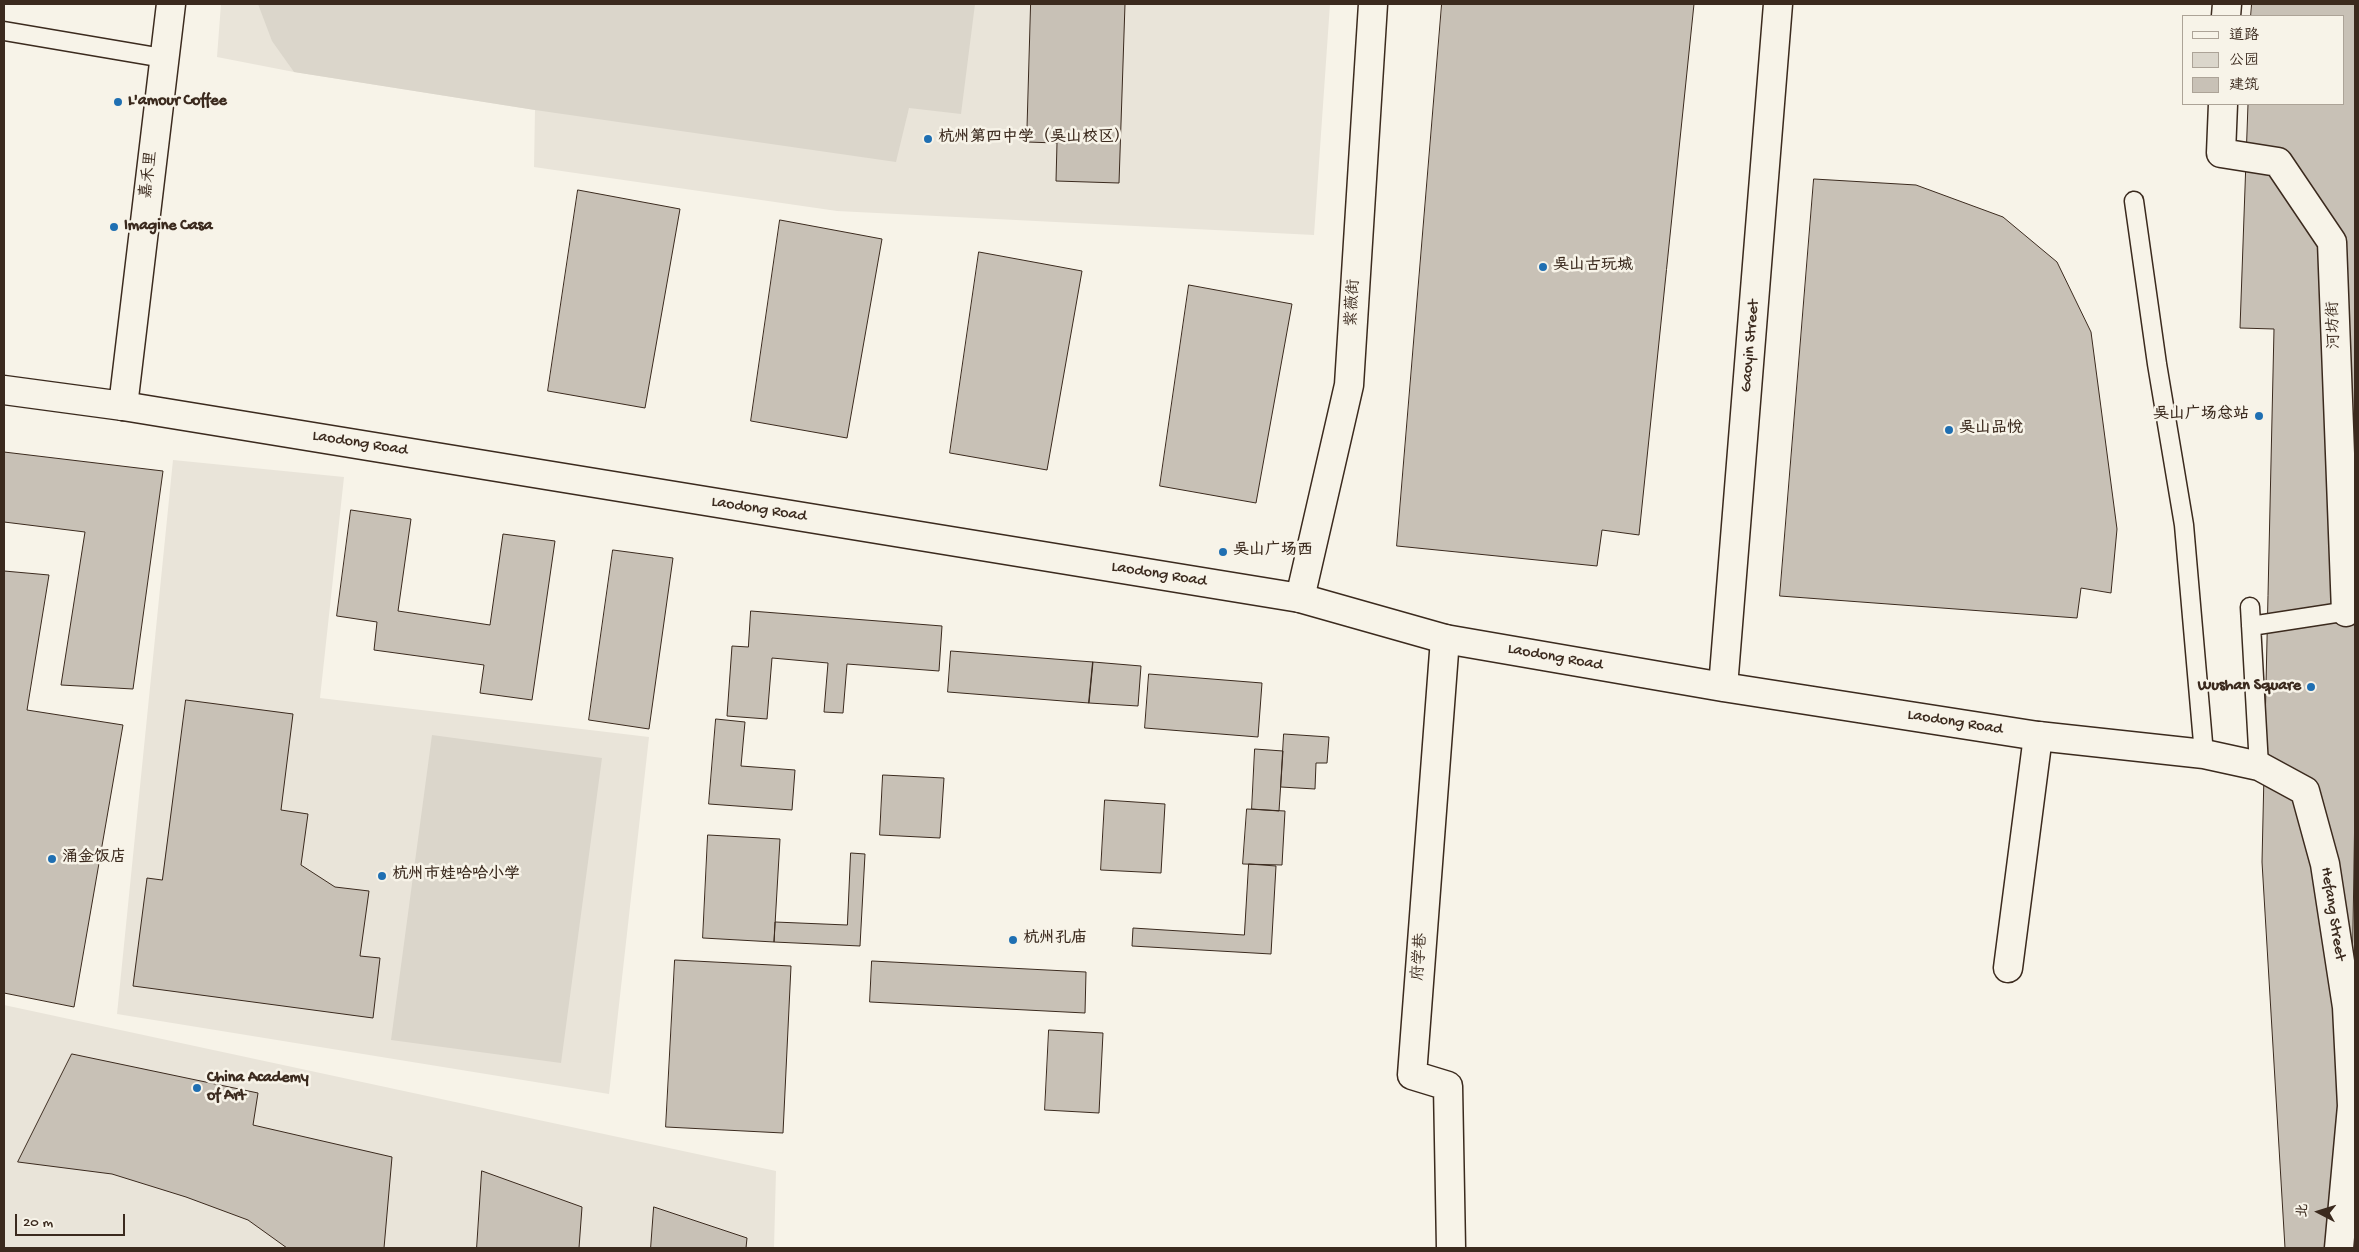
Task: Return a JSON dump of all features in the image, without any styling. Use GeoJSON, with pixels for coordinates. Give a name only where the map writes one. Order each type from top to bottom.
{"type":"FeatureCollection","features":[{"type":"Feature","properties":{"kind":"street","name":"嘉禾里"},"geometry":{"type":"LineString","coordinates":[[123,406],[163,58],[171,4]]}},
{"type":"Feature","properties":{"kind":"street","name":"紫薇街"},"geometry":{"type":"LineString","coordinates":[[1300,598],[1350,385],[1373,4]]}},
{"type":"Feature","properties":{"kind":"street","name":"Gaoyin Street"},"geometry":{"type":"LineString","coordinates":[[1723,687],[1778,4]]}},
{"type":"Feature","properties":{"kind":"street","name":"河坊街"},"geometry":{"type":"LineString","coordinates":[[2223,105],[2221,154],[2278,162],[2332,242],[2351,611]]}},
{"type":"Feature","properties":{"kind":"street","name":"Laodong Road"},"geometry":{"type":"LineString","coordinates":[[4,390],[123,406],[1300,598],[1445,639],[1723,687],[2038,736],[2204,754],[2259,766],[2305,791]]}},
{"type":"Feature","properties":{"kind":"street","name":"府学巷"},"geometry":{"type":"LineString","coordinates":[[1445,639],[1412,1075],[1448,1086],[1450,1248]]}},
{"type":"Feature","properties":{"kind":"street"},"geometry":{"type":"LineString","coordinates":[[2008,968],[2038,736]]}},
{"type":"Feature","properties":{"kind":"street","name":"Hefang Street"},"geometry":{"type":"LineString","coordinates":[[2305,791],[2325,864],[2351,1006],[2352,1106],[2339,1248]]}},
{"type":"Feature","properties":{"kind":"lane"},"geometry":{"type":"LineString","coordinates":[[4,31],[163,58]]}},
{"type":"Feature","properties":{"kind":"lane"},"geometry":{"type":"LineString","coordinates":[[2134,201],[2157,364],[2184,525],[2204,754]]}},
{"type":"Feature","properties":{"kind":"lane"},"geometry":{"type":"LineString","coordinates":[[2250,607],[2259,766]]}},
{"type":"Feature","properties":{"kind":"lane"},"geometry":{"type":"LineString","coordinates":[[2251,626],[2351,611]]}},
{"type":"Feature","properties":{"kind":"shaded area","name":"杭州第四中学（吴山校区）"},"geometry":{"type":"Polygon","coordinates":[[[221,4],[1330,4],[1314,235],[837,211],[534,167],[535,110],[294,72],[217,57],[221,4]]]}},
{"type":"Feature","properties":{"kind":"shaded area","name":"杭州市娃哈哈小学"},"geometry":{"type":"Polygon","coordinates":[[[173,460],[344,477],[320,698],[649,737],[609,1094],[117,1014],[173,460]]]}},
{"type":"Feature","properties":{"kind":"shaded area","name":"China Academy of Art"},"geometry":{"type":"Polygon","coordinates":[[[4,1005],[776,1171],[774,1248],[4,1248],[4,1005]]]}},
{"type":"Feature","properties":{"kind":"green space"},"geometry":{"type":"Polygon","coordinates":[[[258,4],[975,4],[961,114],[909,108],[896,162],[535,110],[294,72],[272,41],[258,4]]]}},
{"type":"Feature","properties":{"kind":"green space"},"geometry":{"type":"Polygon","coordinates":[[[432,735],[602,758],[561,1063],[391,1040],[432,735]]]}},
{"type":"Feature","properties":{"kind":"building"},"geometry":{"type":"Polygon","coordinates":[[[1031,4],[1125,4],[1119,183],[1056,181],[1057,143],[1027,142],[1031,4]]]}},
{"type":"Feature","properties":{"kind":"building","name":"吴山古玩城"},"geometry":{"type":"Polygon","coordinates":[[[1442,4],[1694,4],[1639,535],[1602,530],[1597,566],[1397,546],[1442,4]]]}},
{"type":"Feature","properties":{"kind":"building","name":"Wushan Square"},"geometry":{"type":"Polygon","coordinates":[[[2252,4],[2355,4],[2355,801],[2348,1248],[2285,1248],[2262,862],[2274,329],[2240,328],[2248,105],[2344,105],[2344,15],[2251,15],[2252,4]]]}},
{"type":"Feature","properties":{"kind":"building","name":"吴山品悦"},"geometry":{"type":"Polygon","coordinates":[[[1814,179],[1916,185],[2003,217],[2057,262],[2091,332],[2117,529],[2111,593],[2081,588],[2077,618],[1780,596],[1814,179]]]}},
{"type":"Feature","properties":{"kind":"building"},"geometry":{"type":"Polygon","coordinates":[[[578,190],[680,209],[645,408],[548,391],[578,190]]]}},
{"type":"Feature","properties":{"kind":"building"},"geometry":{"type":"Polygon","coordinates":[[[780,220],[882,239],[847,438],[751,421],[780,220]]]}},
{"type":"Feature","properties":{"kind":"building"},"geometry":{"type":"Polygon","coordinates":[[[979,252],[1082,271],[1047,470],[950,453],[979,252]]]}},
{"type":"Feature","properties":{"kind":"building"},"geometry":{"type":"Polygon","coordinates":[[[1189,285],[1292,304],[1256,503],[1160,486],[1189,285]]]}},
{"type":"Feature","properties":{"kind":"building"},"geometry":{"type":"Polygon","coordinates":[[[4,452],[163,471],[133,689],[61,685],[85,532],[4,522],[4,452]]]}},
{"type":"Feature","properties":{"kind":"building"},"geometry":{"type":"Polygon","coordinates":[[[351,510],[411,519],[398,611],[490,625],[503,534],[555,541],[532,700],[480,693],[484,665],[374,650],[377,622],[337,616],[351,510]]]}},
{"type":"Feature","properties":{"kind":"building"},"geometry":{"type":"Polygon","coordinates":[[[613,550],[673,558],[649,729],[589,720],[613,550]]]}},
{"type":"Feature","properties":{"kind":"building","name":"涌金饭店"},"geometry":{"type":"Polygon","coordinates":[[[4,571],[49,575],[27,710],[123,725],[74,1007],[4,993],[4,571]]]}},
{"type":"Feature","properties":{"kind":"building"},"geometry":{"type":"Polygon","coordinates":[[[751,611],[942,626],[939,671],[847,664],[843,713],[824,712],[828,663],[772,658],[767,719],[727,716],[732,646],[748,647],[751,611]]]}},
{"type":"Feature","properties":{"kind":"building"},"geometry":{"type":"Polygon","coordinates":[[[951,651],[1093,662],[1089,703],[948,692],[951,651]]]}},
{"type":"Feature","properties":{"kind":"building"},"geometry":{"type":"Polygon","coordinates":[[[1093,662],[1141,666],[1138,706],[1089,703],[1093,662]]]}},
{"type":"Feature","properties":{"kind":"building"},"geometry":{"type":"Polygon","coordinates":[[[1149,674],[1262,683],[1258,737],[1145,728],[1149,674]]]}},
{"type":"Feature","properties":{"kind":"building"},"geometry":{"type":"Polygon","coordinates":[[[186,700],[293,714],[281,810],[308,814],[301,865],[335,887],[369,891],[360,956],[380,958],[373,1018],[133,986],[147,878],[162,880],[186,700]]]}},
{"type":"Feature","properties":{"kind":"building"},"geometry":{"type":"Polygon","coordinates":[[[716,719],[745,722],[741,766],[795,770],[792,810],[709,804],[716,719]]]}},
{"type":"Feature","properties":{"kind":"building"},"geometry":{"type":"Polygon","coordinates":[[[1284,734],[1329,737],[1327,763],[1316,763],[1315,789],[1281,787],[1284,734]]]}},
{"type":"Feature","properties":{"kind":"building"},"geometry":{"type":"Polygon","coordinates":[[[1255,749],[1283,751],[1279,811],[1252,809],[1255,749]]]}},
{"type":"Feature","properties":{"kind":"building"},"geometry":{"type":"Polygon","coordinates":[[[883,775],[944,778],[940,838],[880,835],[883,775]]]}},
{"type":"Feature","properties":{"kind":"building"},"geometry":{"type":"Polygon","coordinates":[[[1105,800],[1165,804],[1161,873],[1101,870],[1105,800]]]}},
{"type":"Feature","properties":{"kind":"building"},"geometry":{"type":"Polygon","coordinates":[[[1247,809],[1285,811],[1282,865],[1243,864],[1247,809]]]}},
{"type":"Feature","properties":{"kind":"building"},"geometry":{"type":"Polygon","coordinates":[[[708,835],[780,839],[774,942],[703,938],[708,835]]]}},
{"type":"Feature","properties":{"kind":"building"},"geometry":{"type":"Polygon","coordinates":[[[851,853],[865,854],[860,946],[774,942],[775,922],[847,925],[851,853]]]}},
{"type":"Feature","properties":{"kind":"building"},"geometry":{"type":"Polygon","coordinates":[[[1249,864],[1276,866],[1271,954],[1132,946],[1133,928],[1244,935],[1249,864]]]}},
{"type":"Feature","properties":{"kind":"building"},"geometry":{"type":"Polygon","coordinates":[[[675,960],[791,966],[783,1133],[666,1127],[675,960]]]}},
{"type":"Feature","properties":{"kind":"building"},"geometry":{"type":"Polygon","coordinates":[[[872,961],[1086,972],[1085,1013],[870,1002],[872,961]]]}},
{"type":"Feature","properties":{"kind":"building"},"geometry":{"type":"Polygon","coordinates":[[[1049,1030],[1103,1033],[1099,1113],[1045,1110],[1049,1030]]]}},
{"type":"Feature","properties":{"kind":"building"},"geometry":{"type":"Polygon","coordinates":[[[72,1054],[258,1093],[253,1125],[392,1157],[384,1248],[287,1248],[248,1220],[186,1197],[112,1174],[18,1162],[72,1054]]]}},
{"type":"Feature","properties":{"kind":"building"},"geometry":{"type":"Polygon","coordinates":[[[482,1171],[582,1207],[579,1248],[477,1248],[482,1171]]]}},
{"type":"Feature","properties":{"kind":"building"},"geometry":{"type":"Polygon","coordinates":[[[654,1207],[747,1238],[746,1248],[651,1248],[654,1207]]]}},
{"type":"Feature","properties":{"kind":"place","name":"L'amour Coffee"},"geometry":{"type":"Point","coordinates":[118,102]}},
{"type":"Feature","properties":{"kind":"place","name":"杭州第四中学（吴山校区）"},"geometry":{"type":"Point","coordinates":[928,139]}},
{"type":"Feature","properties":{"kind":"place","name":"Imagine Casa"},"geometry":{"type":"Point","coordinates":[114,227]}},
{"type":"Feature","properties":{"kind":"place","name":"吴山古玩城"},"geometry":{"type":"Point","coordinates":[1543,267]}},
{"type":"Feature","properties":{"kind":"place","name":"吴山广场总站"},"geometry":{"type":"Point","coordinates":[2259,416]}},
{"type":"Feature","properties":{"kind":"place","name":"吴山品悦"},"geometry":{"type":"Point","coordinates":[1949,430]}},
{"type":"Feature","properties":{"kind":"place","name":"吴山广场西"},"geometry":{"type":"Point","coordinates":[1223,552]}},
{"type":"Feature","properties":{"kind":"place","name":"Wushan Square"},"geometry":{"type":"Point","coordinates":[2311,687]}},
{"type":"Feature","properties":{"kind":"place","name":"涌金饭店"},"geometry":{"type":"Point","coordinates":[52,859]}},
{"type":"Feature","properties":{"kind":"place","name":"杭州市娃哈哈小学"},"geometry":{"type":"Point","coordinates":[382,876]}},
{"type":"Feature","properties":{"kind":"place","name":"杭州孔庙"},"geometry":{"type":"Point","coordinates":[1013,940]}},
{"type":"Feature","properties":{"kind":"place","name":"China Academy of Art"},"geometry":{"type":"Point","coordinates":[197,1088]}}]}
